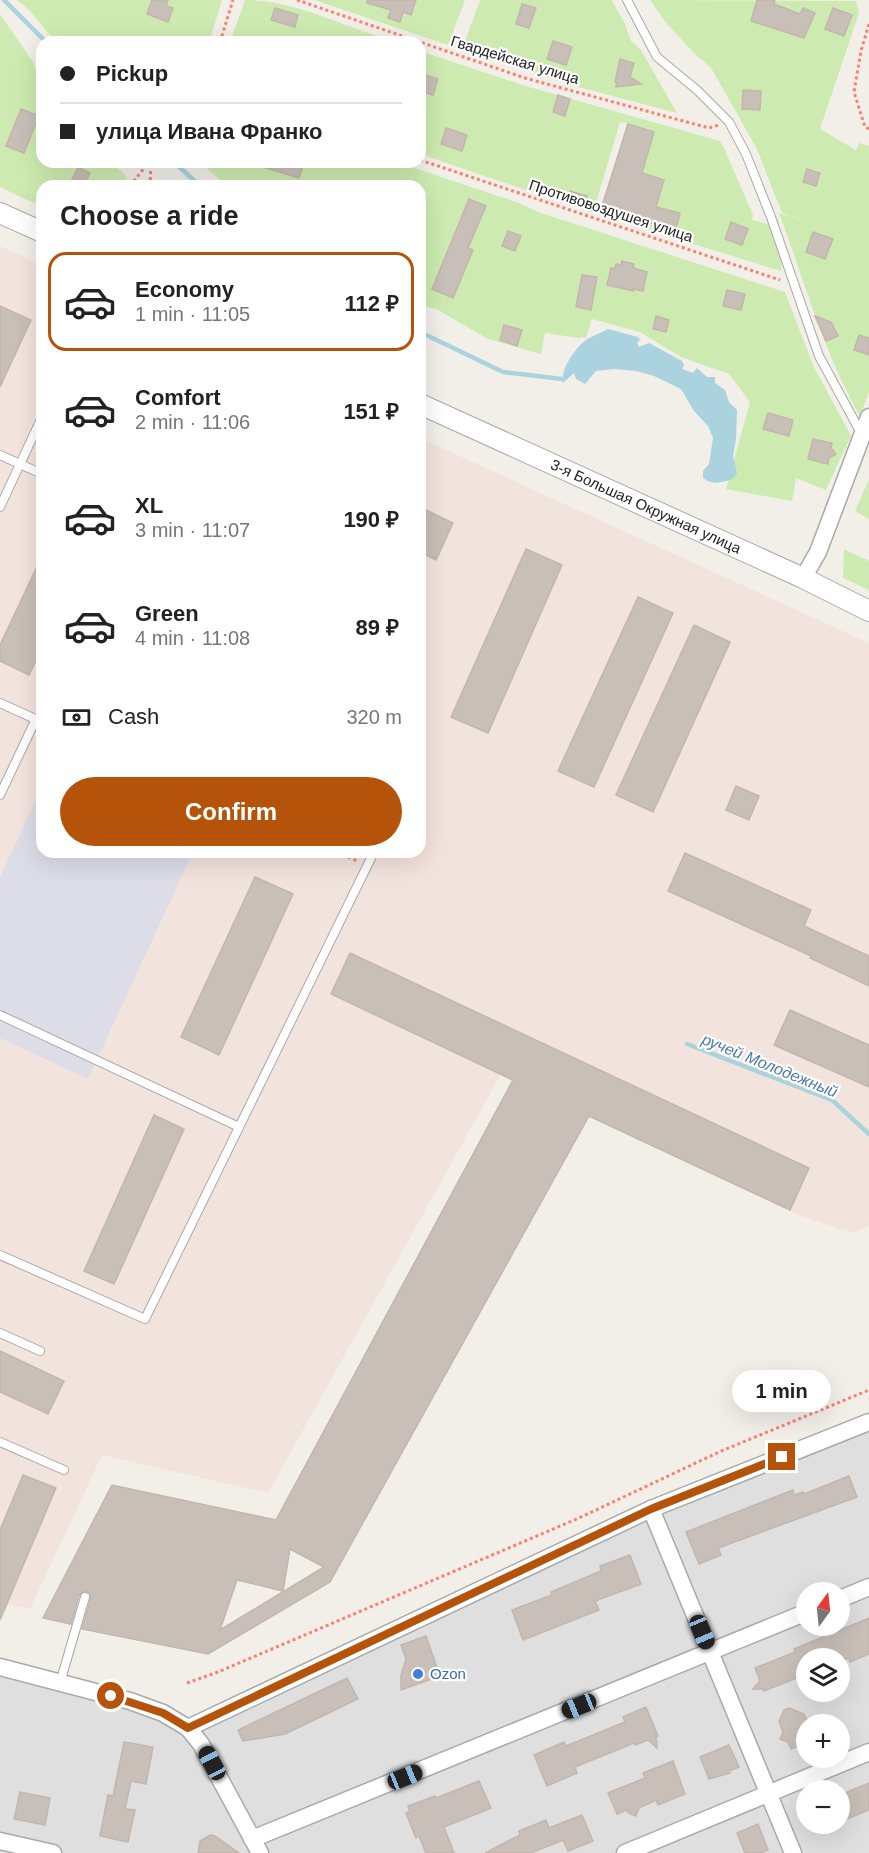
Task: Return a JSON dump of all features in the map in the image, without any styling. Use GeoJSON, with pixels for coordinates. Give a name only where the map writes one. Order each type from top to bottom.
{"type":"FeatureCollection","features":[{"type":"Feature","properties":{"kind":"street"},"geometry":{"type":"LineString","coordinates":[[0,213],[36,229]]}},
{"type":"Feature","properties":{"kind":"street","name":"3-я Большая Окружная улица"},"geometry":{"type":"LineString","coordinates":[[426,407],[803,578],[869,611]]}},
{"type":"Feature","properties":{"kind":"street"},"geometry":{"type":"LineString","coordinates":[[803,578],[818,552],[869,417]]}},
{"type":"Feature","properties":{"kind":"street"},"geometry":{"type":"LineString","coordinates":[[188,1728],[651,1509],[869,1422]]}},
{"type":"Feature","properties":{"kind":"street"},"geometry":{"type":"LineString","coordinates":[[651,1509],[793,1853]]}},
{"type":"Feature","properties":{"kind":"street"},"geometry":{"type":"LineString","coordinates":[[850,1595],[869,1587]]}},
{"type":"Feature","properties":{"kind":"street"},"geometry":{"type":"LineString","coordinates":[[0,1667],[130,1701],[163,1713],[188,1728],[201,1744],[256,1846],[796,1617]]}},
{"type":"Feature","properties":{"kind":"street"},"geometry":{"type":"LineString","coordinates":[[625,1853],[869,1752]]}},
{"type":"Feature","properties":{"kind":"street"},"geometry":{"type":"LineString","coordinates":[[0,1841],[53,1853]]}},
{"type":"Feature","properties":{"kind":"lane"},"geometry":{"type":"LineString","coordinates":[[627,0],[657,57],[697,90],[729,122],[746,154],[819,356],[861,434]]}},
{"type":"Feature","properties":{"kind":"lane"},"geometry":{"type":"LineString","coordinates":[[0,507],[36,430]]}},
{"type":"Feature","properties":{"kind":"lane"},"geometry":{"type":"LineString","coordinates":[[0,455],[36,471]]}},
{"type":"Feature","properties":{"kind":"lane"},"geometry":{"type":"LineString","coordinates":[[0,703],[36,719]]}},
{"type":"Feature","properties":{"kind":"lane"},"geometry":{"type":"LineString","coordinates":[[0,795],[36,726]]}},
{"type":"Feature","properties":{"kind":"lane"},"geometry":{"type":"LineString","coordinates":[[0,1255],[145,1319],[371,858]]}},
{"type":"Feature","properties":{"kind":"lane"},"geometry":{"type":"LineString","coordinates":[[0,1015],[239,1127]]}},
{"type":"Feature","properties":{"kind":"lane"},"geometry":{"type":"LineString","coordinates":[[0,1334],[40,1351]]}},
{"type":"Feature","properties":{"kind":"lane"},"geometry":{"type":"LineString","coordinates":[[0,1442],[64,1470]]}},
{"type":"Feature","properties":{"kind":"lane"},"geometry":{"type":"LineString","coordinates":[[60,1683],[86,1597]]}},
{"type":"Feature","properties":{"kind":"path"},"geometry":{"type":"LineString","coordinates":[[222,36],[233,0]]}},
{"type":"Feature","properties":{"kind":"path","name":"Гвардейская улица"},"geometry":{"type":"LineString","coordinates":[[297,0],[402,36]]}},
{"type":"Feature","properties":{"kind":"path"},"geometry":{"type":"LineString","coordinates":[[869,24],[861,51],[854,92],[865,127],[869,129]]}},
{"type":"Feature","properties":{"kind":"path","name":"Гвардейская улица"},"geometry":{"type":"LineString","coordinates":[[426,44],[525,78],[709,128],[729,122]]}},
{"type":"Feature","properties":{"kind":"path","name":"Противовоздушея улица"},"geometry":{"type":"LineString","coordinates":[[426,162],[794,285]]}},
{"type":"Feature","properties":{"kind":"path"},"geometry":{"type":"LineString","coordinates":[[135,180],[145,168]]}},
{"type":"Feature","properties":{"kind":"path"},"geometry":{"type":"LineString","coordinates":[[350,858],[368,866]]}},
{"type":"Feature","properties":{"kind":"path"},"geometry":{"type":"LineString","coordinates":[[187,1683],[218,1672],[562,1526],[687,1466],[869,1390]]}},
{"type":"Feature","properties":{"kind":"shaded area"},"geometry":{"type":"Polygon","coordinates":[[[0,246],[36,263],[36,858],[426,858],[426,441],[869,643],[869,1226],[853,1233],[801,1216],[501,1074],[268,1493],[102,1455],[30,1609],[0,1602],[0,246]]]}},
{"type":"Feature","properties":{"kind":"shaded area"},"geometry":{"type":"Polygon","coordinates":[[[36,799],[36,858],[190,858],[88,1079],[0,1038],[0,877],[36,799]]]}},
{"type":"Feature","properties":{"kind":"shaded area"},"geometry":{"type":"Polygon","coordinates":[[[869,1422],[869,1853],[0,1853],[0,1667],[188,1728],[651,1509],[869,1422]]]}},
{"type":"Feature","properties":{"kind":"green space"},"geometry":{"type":"Polygon","coordinates":[[[17,0],[222,0],[211,36],[51,36],[29,10],[17,0]]]}},
{"type":"Feature","properties":{"kind":"green space"},"geometry":{"type":"Polygon","coordinates":[[[245,0],[296,8],[377,36],[232,36],[245,0]]]}},
{"type":"Feature","properties":{"kind":"green space"},"geometry":{"type":"Polygon","coordinates":[[[314,0],[465,0],[448,45],[314,0]]]}},
{"type":"Feature","properties":{"kind":"green space"},"geometry":{"type":"Polygon","coordinates":[[[480,0],[613,0],[631,41],[641,50],[677,113],[567,84],[462,49],[480,0]]]}},
{"type":"Feature","properties":{"kind":"green space"},"geometry":{"type":"Polygon","coordinates":[[[650,0],[856,1],[859,13],[820,129],[856,150],[859,143],[869,146],[869,392],[860,416],[835,367],[779,213],[808,222],[782,213],[756,147],[711,68],[667,24],[650,0]]]}},
{"type":"Feature","properties":{"kind":"green space"},"geometry":{"type":"Polygon","coordinates":[[[0,14],[36,70],[36,168],[117,168],[127,178],[124,180],[36,180],[36,204],[0,187],[0,14]]]}},
{"type":"Feature","properties":{"kind":"green space"},"geometry":{"type":"Polygon","coordinates":[[[426,53],[522,85],[720,141],[753,215],[752,220],[768,224],[780,253],[781,271],[635,226],[642,202],[607,191],[627,123],[620,122],[593,213],[426,156],[426,53]]]}},
{"type":"Feature","properties":{"kind":"green space"},"geometry":{"type":"Polygon","coordinates":[[[206,168],[415,168],[516,202],[541,213],[785,292],[813,365],[851,436],[826,490],[796,478],[792,501],[726,489],[750,402],[729,374],[681,357],[640,332],[592,319],[586,337],[545,333],[541,354],[488,339],[436,309],[426,306],[426,180],[220,180],[206,168]]]}},
{"type":"Feature","properties":{"kind":"green space"},"geometry":{"type":"Polygon","coordinates":[[[869,479],[869,519],[855,511],[869,479]]]}},
{"type":"Feature","properties":{"kind":"green space"},"geometry":{"type":"Polygon","coordinates":[[[844,549],[869,561],[869,590],[843,578],[844,549]]]}},
{"type":"Feature","properties":{"kind":"water"},"geometry":{"type":"Polygon","coordinates":[[[608,329],[638,337],[639,347],[649,343],[682,361],[684,365],[682,369],[693,373],[697,368],[707,377],[715,377],[715,383],[725,390],[729,402],[737,410],[733,456],[737,473],[733,479],[714,483],[703,478],[703,471],[709,464],[713,438],[708,426],[694,411],[681,389],[654,376],[615,369],[596,371],[585,384],[576,379],[574,373],[563,383],[566,366],[577,348],[586,340],[608,329]]]}},
{"type":"Feature","properties":{"kind":"building"},"geometry":{"type":"Polygon","coordinates":[[[152,0],[168,0],[166,6],[173,8],[168,22],[147,14],[152,0]]]}},
{"type":"Feature","properties":{"kind":"building"},"geometry":{"type":"Polygon","coordinates":[[[367,0],[416,0],[411,15],[403,12],[400,22],[388,18],[391,10],[367,3],[367,0]]]}},
{"type":"Feature","properties":{"kind":"building"},"geometry":{"type":"Polygon","coordinates":[[[757,0],[775,0],[774,4],[800,14],[803,8],[815,13],[804,38],[751,21],[757,0]]]}},
{"type":"Feature","properties":{"kind":"building"},"geometry":{"type":"Polygon","coordinates":[[[522,4],[536,8],[529,28],[516,24],[522,4]]]}},
{"type":"Feature","properties":{"kind":"building"},"geometry":{"type":"Polygon","coordinates":[[[275,8],[298,15],[295,27],[271,20],[275,8]]]}},
{"type":"Feature","properties":{"kind":"building"},"geometry":{"type":"Polygon","coordinates":[[[833,8],[852,15],[844,36],[825,29],[833,8]]]}},
{"type":"Feature","properties":{"kind":"building"},"geometry":{"type":"Polygon","coordinates":[[[553,41],[572,47],[566,65],[547,59],[553,41]]]}},
{"type":"Feature","properties":{"kind":"building"},"geometry":{"type":"Polygon","coordinates":[[[620,59],[634,63],[630,77],[641,84],[616,87],[620,59]]]}},
{"type":"Feature","properties":{"kind":"building"},"geometry":{"type":"Polygon","coordinates":[[[426,75],[438,79],[433,95],[426,93],[426,75]]]}},
{"type":"Feature","properties":{"kind":"building"},"geometry":{"type":"Polygon","coordinates":[[[743,90],[761,91],[760,110],[742,109],[743,90]]]}},
{"type":"Feature","properties":{"kind":"building"},"geometry":{"type":"Polygon","coordinates":[[[558,95],[570,99],[565,116],[553,112],[558,95]]]}},
{"type":"Feature","properties":{"kind":"building"},"geometry":{"type":"Polygon","coordinates":[[[21,109],[36,115],[36,123],[24,153],[6,146],[21,109]]]}},
{"type":"Feature","properties":{"kind":"building"},"geometry":{"type":"Polygon","coordinates":[[[628,124],[654,132],[642,173],[664,180],[656,207],[680,213],[676,229],[649,223],[650,220],[602,206],[628,124]]]}},
{"type":"Feature","properties":{"kind":"building"},"geometry":{"type":"Polygon","coordinates":[[[446,128],[467,135],[462,151],[441,144],[446,128]]]}},
{"type":"Feature","properties":{"kind":"building"},"geometry":{"type":"Polygon","coordinates":[[[78,168],[90,173],[87,180],[72,180],[78,168]]]}},
{"type":"Feature","properties":{"kind":"building"},"geometry":{"type":"Polygon","coordinates":[[[266,168],[302,168],[299,178],[266,168]]]}},
{"type":"Feature","properties":{"kind":"building"},"geometry":{"type":"Polygon","coordinates":[[[807,169],[820,173],[816,186],[803,182],[807,169]]]}},
{"type":"Feature","properties":{"kind":"building"},"geometry":{"type":"Polygon","coordinates":[[[570,191],[587,196],[584,207],[567,202],[570,191]]]}},
{"type":"Feature","properties":{"kind":"building"},"geometry":{"type":"Polygon","coordinates":[[[469,199],[486,206],[468,248],[473,250],[453,298],[432,289],[469,199]]]}},
{"type":"Feature","properties":{"kind":"building"},"geometry":{"type":"Polygon","coordinates":[[[731,222],[748,229],[742,245],[725,239],[731,222]]]}},
{"type":"Feature","properties":{"kind":"building"},"geometry":{"type":"Polygon","coordinates":[[[508,231],[521,236],[515,251],[502,246],[508,231]]]}},
{"type":"Feature","properties":{"kind":"building"},"geometry":{"type":"Polygon","coordinates":[[[813,232],[833,239],[825,259],[806,252],[813,232]]]}},
{"type":"Feature","properties":{"kind":"building"},"geometry":{"type":"Polygon","coordinates":[[[622,261],[634,264],[633,268],[647,272],[643,291],[607,285],[611,268],[615,269],[616,264],[621,265],[622,261]]]}},
{"type":"Feature","properties":{"kind":"building"},"geometry":{"type":"Polygon","coordinates":[[[582,275],[597,277],[591,310],[576,307],[582,275]]]}},
{"type":"Feature","properties":{"kind":"building"},"geometry":{"type":"Polygon","coordinates":[[[727,290],[745,294],[741,310],[723,306],[727,290]]]}},
{"type":"Feature","properties":{"kind":"building"},"geometry":{"type":"Polygon","coordinates":[[[0,306],[31,320],[0,387],[0,306]]]}},
{"type":"Feature","properties":{"kind":"building"},"geometry":{"type":"Polygon","coordinates":[[[656,316],[669,320],[666,332],[653,329],[656,316]]]}},
{"type":"Feature","properties":{"kind":"building"},"geometry":{"type":"Polygon","coordinates":[[[815,316],[831,322],[838,336],[826,341],[815,316]]]}},
{"type":"Feature","properties":{"kind":"building"},"geometry":{"type":"Polygon","coordinates":[[[504,325],[522,330],[517,346],[500,340],[504,325]]]}},
{"type":"Feature","properties":{"kind":"building"},"geometry":{"type":"Polygon","coordinates":[[[859,335],[869,338],[869,355],[854,350],[859,335]]]}},
{"type":"Feature","properties":{"kind":"building"},"geometry":{"type":"Polygon","coordinates":[[[768,413],[793,420],[789,436],[763,429],[768,413]]]}},
{"type":"Feature","properties":{"kind":"building"},"geometry":{"type":"Polygon","coordinates":[[[813,439],[832,443],[831,448],[836,454],[829,458],[828,464],[808,459],[813,439]]]}},
{"type":"Feature","properties":{"kind":"building"},"geometry":{"type":"Polygon","coordinates":[[[426,510],[453,523],[436,560],[426,555],[426,510]]]}},
{"type":"Feature","properties":{"kind":"building"},"geometry":{"type":"Polygon","coordinates":[[[526,549],[562,565],[488,733],[451,717],[526,549]]]}},
{"type":"Feature","properties":{"kind":"building"},"geometry":{"type":"Polygon","coordinates":[[[36,569],[36,660],[29,675],[0,661],[0,645],[36,569]]]}},
{"type":"Feature","properties":{"kind":"building"},"geometry":{"type":"Polygon","coordinates":[[[638,597],[673,613],[594,787],[558,771],[638,597]]]}},
{"type":"Feature","properties":{"kind":"building"},"geometry":{"type":"Polygon","coordinates":[[[694,625],[730,642],[653,812],[616,795],[694,625]]]}},
{"type":"Feature","properties":{"kind":"building"},"geometry":{"type":"Polygon","coordinates":[[[736,786],[759,796],[749,820],[726,810],[736,786]]]}},
{"type":"Feature","properties":{"kind":"building"},"geometry":{"type":"Polygon","coordinates":[[[685,853],[811,910],[804,926],[869,956],[869,986],[810,958],[811,956],[668,891],[685,853]]]}},
{"type":"Feature","properties":{"kind":"building"},"geometry":{"type":"Polygon","coordinates":[[[255,877],[293,894],[219,1055],[181,1037],[255,877]]]}},
{"type":"Feature","properties":{"kind":"building"},"geometry":{"type":"Polygon","coordinates":[[[350,953],[809,1168],[790,1210],[589,1116],[330,1582],[208,1654],[82,1629],[91,1598],[90,1593],[86,1591],[79,1595],[71,1624],[43,1618],[112,1485],[276,1520],[513,1080],[331,994],[350,953]],[[290,1549],[283,1591],[237,1580],[220,1630],[324,1567],[290,1549]]]}},
{"type":"Feature","properties":{"kind":"building"},"geometry":{"type":"Polygon","coordinates":[[[790,1010],[869,1045],[869,1087],[774,1045],[790,1010]]]}},
{"type":"Feature","properties":{"kind":"building"},"geometry":{"type":"Polygon","coordinates":[[[154,1115],[184,1129],[114,1284],[84,1271],[154,1115]]]}},
{"type":"Feature","properties":{"kind":"building"},"geometry":{"type":"Polygon","coordinates":[[[0,1351],[64,1381],[48,1414],[0,1392],[0,1351]]]}},
{"type":"Feature","properties":{"kind":"building"},"geometry":{"type":"Polygon","coordinates":[[[23,1475],[56,1488],[0,1620],[0,1530],[23,1475]]]}},
{"type":"Feature","properties":{"kind":"building"},"geometry":{"type":"Polygon","coordinates":[[[849,1476],[857,1497],[718,1548],[721,1555],[699,1564],[686,1532],[793,1490],[794,1495],[803,1492],[804,1494],[849,1476]]]}},
{"type":"Feature","properties":{"kind":"building"},"geometry":{"type":"Polygon","coordinates":[[[630,1555],[641,1584],[595,1601],[599,1610],[523,1640],[512,1610],[552,1595],[551,1592],[601,1571],[600,1566],[630,1555]]]}},
{"type":"Feature","properties":{"kind":"building"},"geometry":{"type":"Polygon","coordinates":[[[869,1618],[869,1654],[850,1662],[850,1648],[796,1648],[825,1636],[850,1636],[850,1626],[869,1618]]]}},
{"type":"Feature","properties":{"kind":"building"},"geometry":{"type":"Polygon","coordinates":[[[426,1636],[440,1676],[401,1690],[401,1675],[406,1659],[401,1645],[426,1636]]]}},
{"type":"Feature","properties":{"kind":"building"},"geometry":{"type":"Polygon","coordinates":[[[796,1648],[796,1678],[764,1691],[753,1689],[760,1681],[755,1668],[795,1652],[796,1648]]]}},
{"type":"Feature","properties":{"kind":"building"},"geometry":{"type":"Polygon","coordinates":[[[347,1678],[358,1699],[285,1734],[243,1741],[238,1730],[347,1678]]]}},
{"type":"Feature","properties":{"kind":"building"},"geometry":{"type":"Polygon","coordinates":[[[646,1707],[658,1736],[656,1736],[657,1748],[648,1740],[635,1745],[634,1743],[575,1767],[577,1773],[547,1786],[534,1755],[564,1742],[566,1746],[625,1722],[623,1717],[646,1707]]]}},
{"type":"Feature","properties":{"kind":"building"},"geometry":{"type":"Polygon","coordinates":[[[789,1708],[804,1714],[796,1714],[796,1747],[791,1749],[788,1742],[780,1739],[783,1732],[779,1721],[784,1710],[789,1708]]]}},
{"type":"Feature","properties":{"kind":"building"},"geometry":{"type":"Polygon","coordinates":[[[124,1742],[153,1747],[146,1784],[131,1781],[125,1809],[135,1810],[128,1842],[100,1836],[108,1795],[113,1796],[124,1742]]]}},
{"type":"Feature","properties":{"kind":"building"},"geometry":{"type":"Polygon","coordinates":[[[729,1745],[739,1767],[729,1771],[730,1773],[709,1779],[700,1757],[729,1745]]]}},
{"type":"Feature","properties":{"kind":"building"},"geometry":{"type":"Polygon","coordinates":[[[673,1761],[685,1794],[658,1805],[656,1800],[639,1808],[636,1816],[628,1813],[627,1810],[617,1814],[608,1793],[645,1778],[643,1773],[673,1761]]]}},
{"type":"Feature","properties":{"kind":"building"},"geometry":{"type":"Polygon","coordinates":[[[479,1781],[491,1808],[444,1827],[454,1853],[426,1853],[419,1836],[416,1838],[406,1813],[410,1812],[408,1806],[479,1781]]]}},
{"type":"Feature","properties":{"kind":"building"},"geometry":{"type":"Polygon","coordinates":[[[869,1783],[869,1810],[850,1818],[850,1791],[869,1783]]]}},
{"type":"Feature","properties":{"kind":"building"},"geometry":{"type":"Polygon","coordinates":[[[20,1792],[50,1798],[45,1825],[14,1819],[20,1792]]]}},
{"type":"Feature","properties":{"kind":"building"},"geometry":{"type":"Polygon","coordinates":[[[582,1815],[593,1841],[568,1851],[563,1840],[531,1853],[485,1853],[520,1835],[519,1831],[546,1820],[549,1828],[582,1815]]]}},
{"type":"Feature","properties":{"kind":"building"},"geometry":{"type":"Polygon","coordinates":[[[758,1824],[768,1850],[760,1853],[745,1853],[737,1833],[758,1824]]]}},
{"type":"Feature","properties":{"kind":"building"},"geometry":{"type":"Polygon","coordinates":[[[210,1835],[239,1853],[198,1853],[200,1841],[210,1835]]]}},
{"type":"Feature","properties":{"kind":"waterway"},"geometry":{"type":"LineString","coordinates":[[4,0],[40,36]]}},
{"type":"Feature","properties":{"kind":"waterway"},"geometry":{"type":"LineString","coordinates":[[180,168],[194,180]]}},
{"type":"Feature","properties":{"kind":"waterway"},"geometry":{"type":"LineString","coordinates":[[426,335],[503,372],[562,379]]}},
{"type":"Feature","properties":{"kind":"waterway","name":"ручей Молодежный"},"geometry":{"type":"LineString","coordinates":[[687,1044],[832,1100],[869,1134]]}},
{"type":"Feature","properties":{"kind":"place","name":"Ozon"},"geometry":{"type":"Point","coordinates":[418,1674]}},
{"type":"Feature","properties":{"kind":"route"},"geometry":{"type":"LineString","coordinates":[[111,1696],[163,1713],[188,1728],[651,1509],[782,1457]]}}]}
